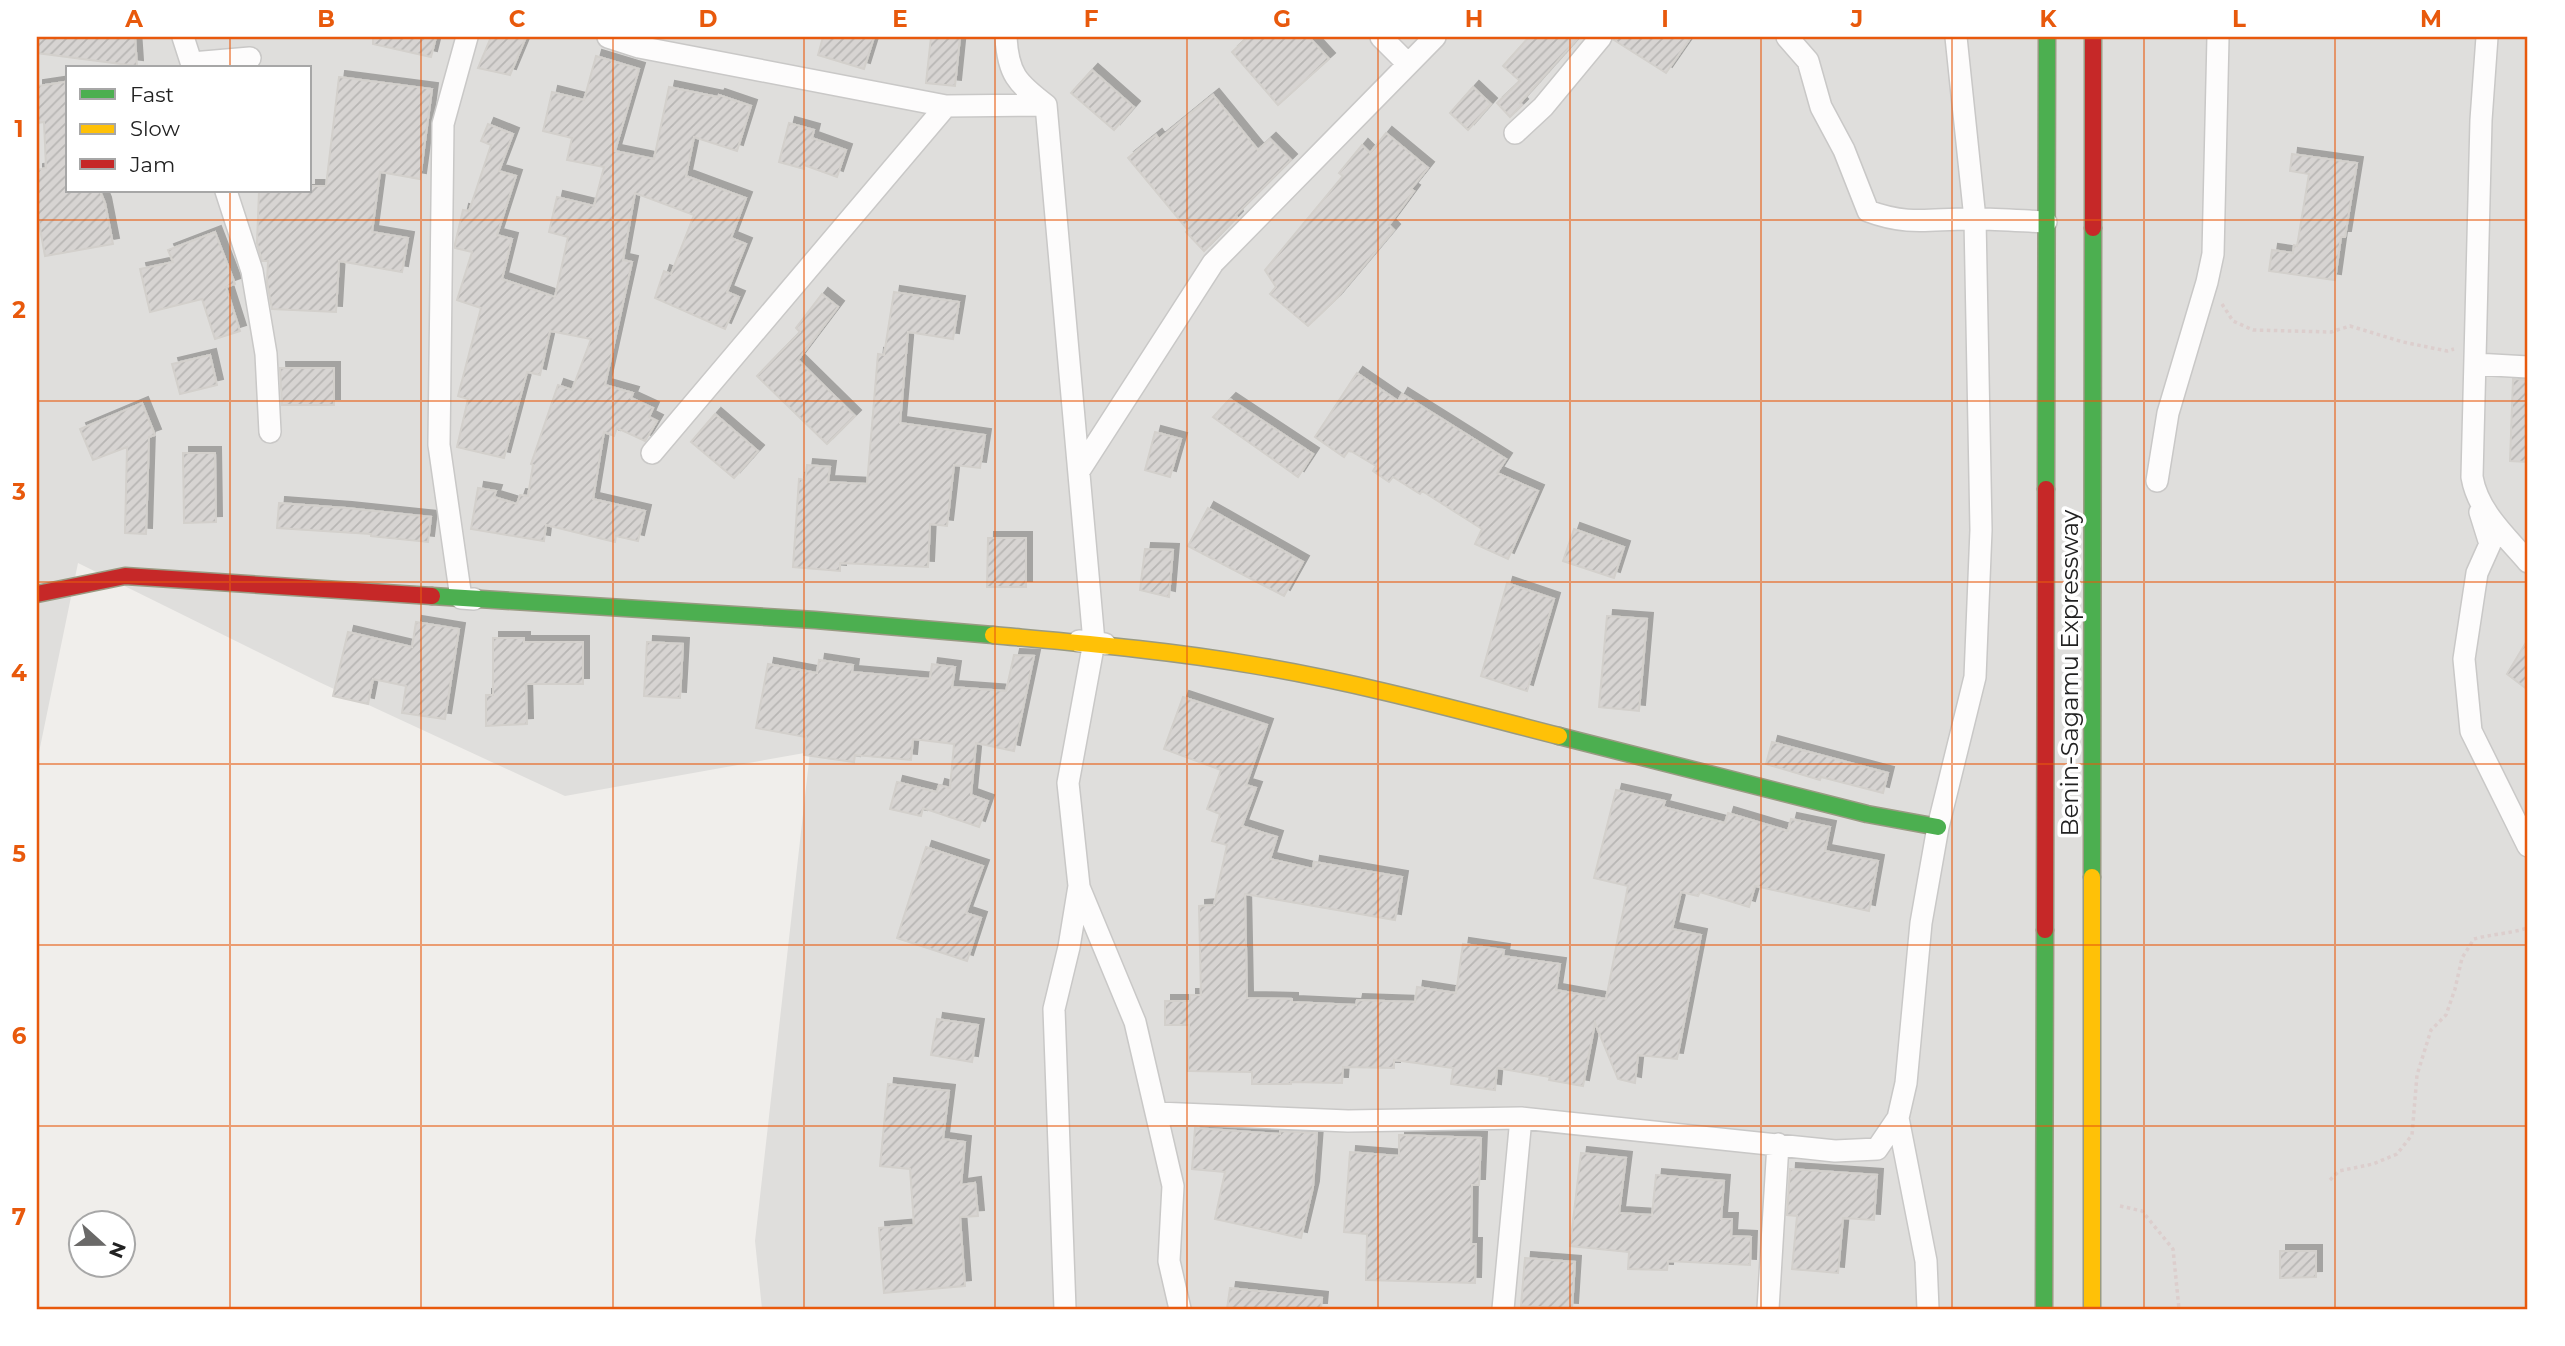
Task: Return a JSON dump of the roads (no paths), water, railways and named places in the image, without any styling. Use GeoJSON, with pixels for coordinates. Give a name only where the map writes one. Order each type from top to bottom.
{"type":"FeatureCollection","features":[{"type":"Feature","properties":{"kind":"main road","name":"Benin-Sagamu Expressway"},"geometry":{"type":"LineString","coordinates":[[2044,1309],[2047,37]]}},
{"type":"Feature","properties":{"kind":"main road","name":"Benin-Sagamu Expressway"},"geometry":{"type":"LineString","coordinates":[[2092,1309],[2093,37]]}},
{"type":"Feature","properties":{"kind":"main road"},"geometry":{"type":"LineString","coordinates":[[37,594],[125,576],[461,598]]}},
{"type":"Feature","properties":{"kind":"street"},"geometry":{"type":"LineString","coordinates":[[183,37],[193,66],[250,58]]}},
{"type":"Feature","properties":{"kind":"street"},"geometry":{"type":"LineString","coordinates":[[467,37],[443,124],[439,445],[461,598],[1094,642],[1494,730],[1834,817],[1938,827]]}},
{"type":"Feature","properties":{"kind":"street"},"geometry":{"type":"LineString","coordinates":[[608,37],[639,47],[946,106],[1046,105]]}},
{"type":"Feature","properties":{"kind":"street"},"geometry":{"type":"LineString","coordinates":[[1006,37],[1007,58],[1021,86],[1046,105],[1094,642],[1068,783],[1079,886],[1069,947],[1054,1009],[1065,1309]]}},
{"type":"Feature","properties":{"kind":"street"},"geometry":{"type":"LineString","coordinates":[[1381,37],[1408,64]]}},
{"type":"Feature","properties":{"kind":"street"},"geometry":{"type":"LineString","coordinates":[[1079,471],[1213,262],[1435,37]]}},
{"type":"Feature","properties":{"kind":"street"},"geometry":{"type":"LineString","coordinates":[[1515,133],[1543,107],[1601,37]]}},
{"type":"Feature","properties":{"kind":"street"},"geometry":{"type":"LineString","coordinates":[[1787,37],[1808,61],[1821,107],[1844,150],[1868,211],[1886,218],[1910,222],[1975,219],[2046,222]]}},
{"type":"Feature","properties":{"kind":"street"},"geometry":{"type":"LineString","coordinates":[[1157,1113],[1348,1121],[1521,1118],[1835,1151],[1877,1149],[1898,1118],[1906,1083],[1921,923],[1938,827],[1975,677],[1981,530],[1975,219],[1956,37]]}},
{"type":"Feature","properties":{"kind":"street"},"geometry":{"type":"LineString","coordinates":[[2157,481],[2168,414],[2213,254],[2218,37]]}},
{"type":"Feature","properties":{"kind":"street"},"geometry":{"type":"LineString","coordinates":[[2487,37],[2480,120],[2472,477],[2474,493],[2490,544],[2477,573],[2464,659],[2470,731],[2528,846]]}},
{"type":"Feature","properties":{"kind":"street"},"geometry":{"type":"LineString","coordinates":[[653,453],[946,106]]}},
{"type":"Feature","properties":{"kind":"street"},"geometry":{"type":"LineString","coordinates":[[226,192],[251,271],[266,354],[270,432]]}},
{"type":"Feature","properties":{"kind":"street"},"geometry":{"type":"LineString","coordinates":[[2476,354],[2528,367]]}},
{"type":"Feature","properties":{"kind":"street"},"geometry":{"type":"LineString","coordinates":[[2474,493],[2484,511],[2528,562]]}},
{"type":"Feature","properties":{"kind":"street"},"geometry":{"type":"LineString","coordinates":[[1079,886],[1135,1022],[1157,1113],[1173,1186],[1169,1261],[1180,1309]]}},
{"type":"Feature","properties":{"kind":"street"},"geometry":{"type":"LineString","coordinates":[[1503,1309],[1521,1118]]}},
{"type":"Feature","properties":{"kind":"street"},"geometry":{"type":"LineString","coordinates":[[1898,1118],[1926,1261],[1928,1309]]}},
{"type":"Feature","properties":{"kind":"street"},"geometry":{"type":"LineString","coordinates":[[1768,1309],[1778,1144]]}}]}
